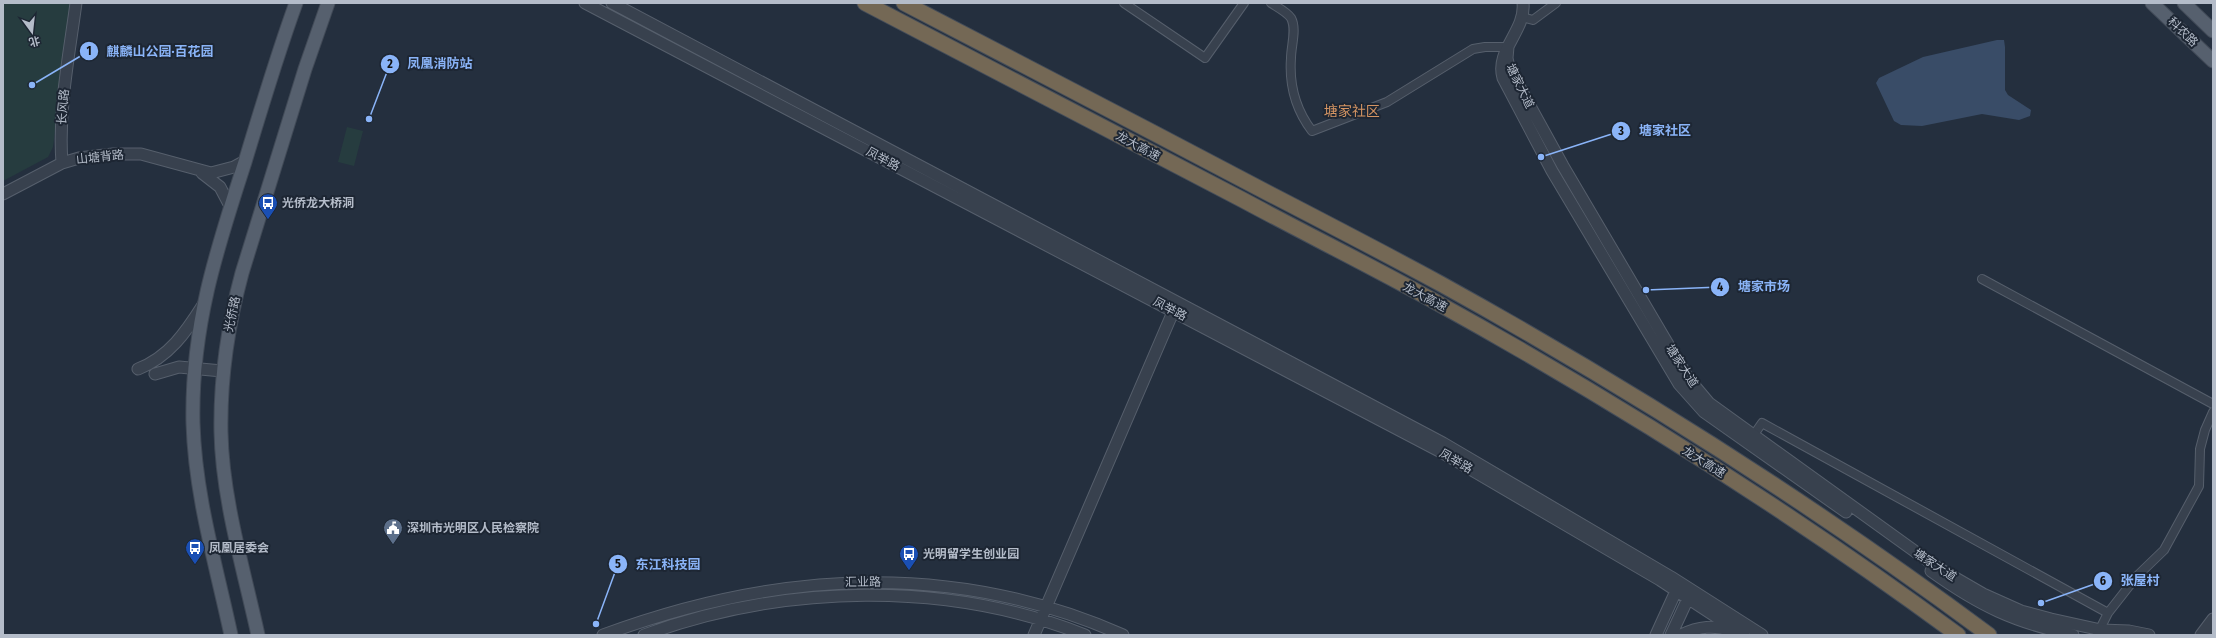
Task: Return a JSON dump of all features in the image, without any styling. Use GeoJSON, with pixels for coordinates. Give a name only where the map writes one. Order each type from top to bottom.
{"type":"FeatureCollection","features":[{"type":"Feature","properties":{"kind":"highway","name":"龙大高速"},"geometry":{"type":"LineString","coordinates":[[865,3],[1432,300],[1665,437],[1775,507],[1891,586],[1958,635]]}},
{"type":"Feature","properties":{"kind":"highway","name":"龙大高速"},"geometry":{"type":"LineString","coordinates":[[904,3],[1441,284],[1676,422],[1785,491],[1901,570],[1989,635]]}},
{"type":"Feature","properties":{"kind":"main road"},"geometry":{"type":"LineString","coordinates":[[231,635],[198,476],[193,424],[194,368],[203,305],[212,268],[276,60],[296,3]]}},
{"type":"Feature","properties":{"kind":"main road","name":"光侨路"},"geometry":{"type":"LineString","coordinates":[[258,635],[224,467],[221,432],[222,371],[233,307],[242,273],[305,69],[328,3]]}},
{"type":"Feature","properties":{"kind":"main road","name":"科农路"},"geometry":{"type":"LineString","coordinates":[[2152,3],[2213,61]]}},
{"type":"Feature","properties":{"kind":"main road","name":"科农路"},"geometry":{"type":"LineString","coordinates":[[2184,3],[2213,31]]}},
{"type":"Feature","properties":{"kind":"street","name":"长风路"},"geometry":{"type":"LineString","coordinates":[[62,163],[61,140],[65,86],[76,3]]}},
{"type":"Feature","properties":{"kind":"street","name":"凤举路"},"geometry":{"type":"LineString","coordinates":[[585,3],[1443,443],[1685,591],[1762,635]]}},
{"type":"Feature","properties":{"kind":"street","name":"凤举路"},"geometry":{"type":"LineString","coordinates":[[612,3],[1175,306]]}},
{"type":"Feature","properties":{"kind":"street"},"geometry":{"type":"LineString","coordinates":[[1124,3],[1205,58],[1244,3]]}},
{"type":"Feature","properties":{"kind":"street"},"geometry":{"type":"LineString","coordinates":[[1271,3],[1290,17],[1294,26],[1290,60],[1294,101],[1302,118],[1312,131],[1387,102],[1473,49],[1484,46],[1508,47],[1522,17],[1523,3]]}},
{"type":"Feature","properties":{"kind":"street"},"geometry":{"type":"LineString","coordinates":[[1522,17],[1532,20],[1556,3]]}},
{"type":"Feature","properties":{"kind":"street","name":"塘家大道"},"geometry":{"type":"LineString","coordinates":[[1508,47],[1507,58],[1509,68],[1563,166],[1688,378],[1709,403],[1938,568],[1977,590],[2021,611],[2099,632],[2128,631],[2149,635]]}},
{"type":"Feature","properties":{"kind":"street","name":"塘家大道"},"geometry":{"type":"LineString","coordinates":[[1508,47],[1500,63],[1502,78],[1552,171],[1662,357],[1690,399],[1722,425],[1961,592],[2001,614],[2073,635]]}},
{"type":"Feature","properties":{"kind":"street","name":"山塘背路"},"geometry":{"type":"LineString","coordinates":[[3,194],[62,163],[86,157],[113,154],[141,154],[202,172]]}},
{"type":"Feature","properties":{"kind":"street"},"geometry":{"type":"LineString","coordinates":[[202,172],[217,173],[245,161]]}},
{"type":"Feature","properties":{"kind":"street"},"geometry":{"type":"LineString","coordinates":[[202,172],[215,182],[230,206]]}},
{"type":"Feature","properties":{"kind":"street"},"geometry":{"type":"LineString","coordinates":[[1982,279],[2213,404]]}},
{"type":"Feature","properties":{"kind":"street"},"geometry":{"type":"LineString","coordinates":[[138,369],[148,365],[170,350],[187,330],[203,305]]}},
{"type":"Feature","properties":{"kind":"street"},"geometry":{"type":"LineString","coordinates":[[1034,635],[1175,306]]}},
{"type":"Feature","properties":{"kind":"street"},"geometry":{"type":"LineString","coordinates":[[155,374],[174,368],[194,368],[222,371]]}},
{"type":"Feature","properties":{"kind":"street"},"geometry":{"type":"LineString","coordinates":[[2099,632],[2108,613],[2137,576],[2164,550],[2199,486],[2200,449],[2205,430],[2213,412]]}},
{"type":"Feature","properties":{"kind":"street"},"geometry":{"type":"LineString","coordinates":[[1753,436],[1762,423],[2108,613]]}},
{"type":"Feature","properties":{"kind":"street","name":"汇业路"},"geometry":{"type":"LineString","coordinates":[[603,635],[652,617],[699,604],[766,590],[821,583],[870,581],[936,585],[1002,595],[1072,614],[1123,635]]}},
{"type":"Feature","properties":{"kind":"street"},"geometry":{"type":"LineString","coordinates":[[1656,635],[1685,591]]}},
{"type":"Feature","properties":{"kind":"street"},"geometry":{"type":"LineString","coordinates":[[1671,635],[1685,591]]}},
{"type":"Feature","properties":{"kind":"street","name":"凤举路"},"geometry":{"type":"LineString","coordinates":[[1685,591],[1743,635]]}},
{"type":"Feature","properties":{"kind":"street","name":"汇业路"},"geometry":{"type":"LineString","coordinates":[[644,635],[702,617],[747,608],[814,598],[862,595],[900,596],[967,603],[1041,619],[1085,635]]}},
{"type":"Feature","properties":{"kind":"street"},"geometry":{"type":"LineString","coordinates":[[2201,635],[2213,619]]}},
{"type":"Feature","properties":{"kind":"street"},"geometry":{"type":"LineString","coordinates":[[1681,635],[1697,628],[1716,626],[1743,635]]}},
{"type":"Feature","properties":{"kind":"green space"},"geometry":{"type":"Polygon","coordinates":[[[3,3],[70,3],[53,147],[48,157],[3,181],[3,3]]]}},
{"type":"Feature","properties":{"kind":"green space"},"geometry":{"type":"Polygon","coordinates":[[[347,127],[363,131],[354,166],[338,162],[347,127]]]}},
{"type":"Feature","properties":{"kind":"water"},"geometry":{"type":"Polygon","coordinates":[[[1997,40],[2004,40],[2005,90],[2008,95],[2031,110],[2030,116],[2019,120],[1982,114],[1922,126],[1901,125],[1894,121],[1876,83],[1879,78],[1923,57],[1997,40]]]}},
{"type":"Feature","properties":{"kind":"place","name":"麒麟山公园·百花园"},"geometry":{"type":"Point","coordinates":[32,85]}},
{"type":"Feature","properties":{"kind":"place","name":"凤凰消防站"},"geometry":{"type":"Point","coordinates":[369,119]}},
{"type":"Feature","properties":{"kind":"place","name":"塘家社区"},"geometry":{"type":"Point","coordinates":[1541,157]}},
{"type":"Feature","properties":{"kind":"place","name":"光侨龙大桥洞"},"geometry":{"type":"Point","coordinates":[268,220]}},
{"type":"Feature","properties":{"kind":"place","name":"塘家市场"},"geometry":{"type":"Point","coordinates":[1646,290]}},
{"type":"Feature","properties":{"kind":"place","name":"深圳市光明区人民检察院"},"geometry":{"type":"Point","coordinates":[393,545]}},
{"type":"Feature","properties":{"kind":"place","name":"凤凰居委会"},"geometry":{"type":"Point","coordinates":[195,565]}},
{"type":"Feature","properties":{"kind":"place","name":"光明留学生创业园"},"geometry":{"type":"Point","coordinates":[909,571]}},
{"type":"Feature","properties":{"kind":"place","name":"张屋村"},"geometry":{"type":"Point","coordinates":[2041,603]}},
{"type":"Feature","properties":{"kind":"place","name":"东江科技园"},"geometry":{"type":"Point","coordinates":[596,624]}},
{"type":"Feature","properties":{"kind":"district","name":"塘家社区"},"geometry":{"type":"Point","coordinates":[1352,111]}}]}
